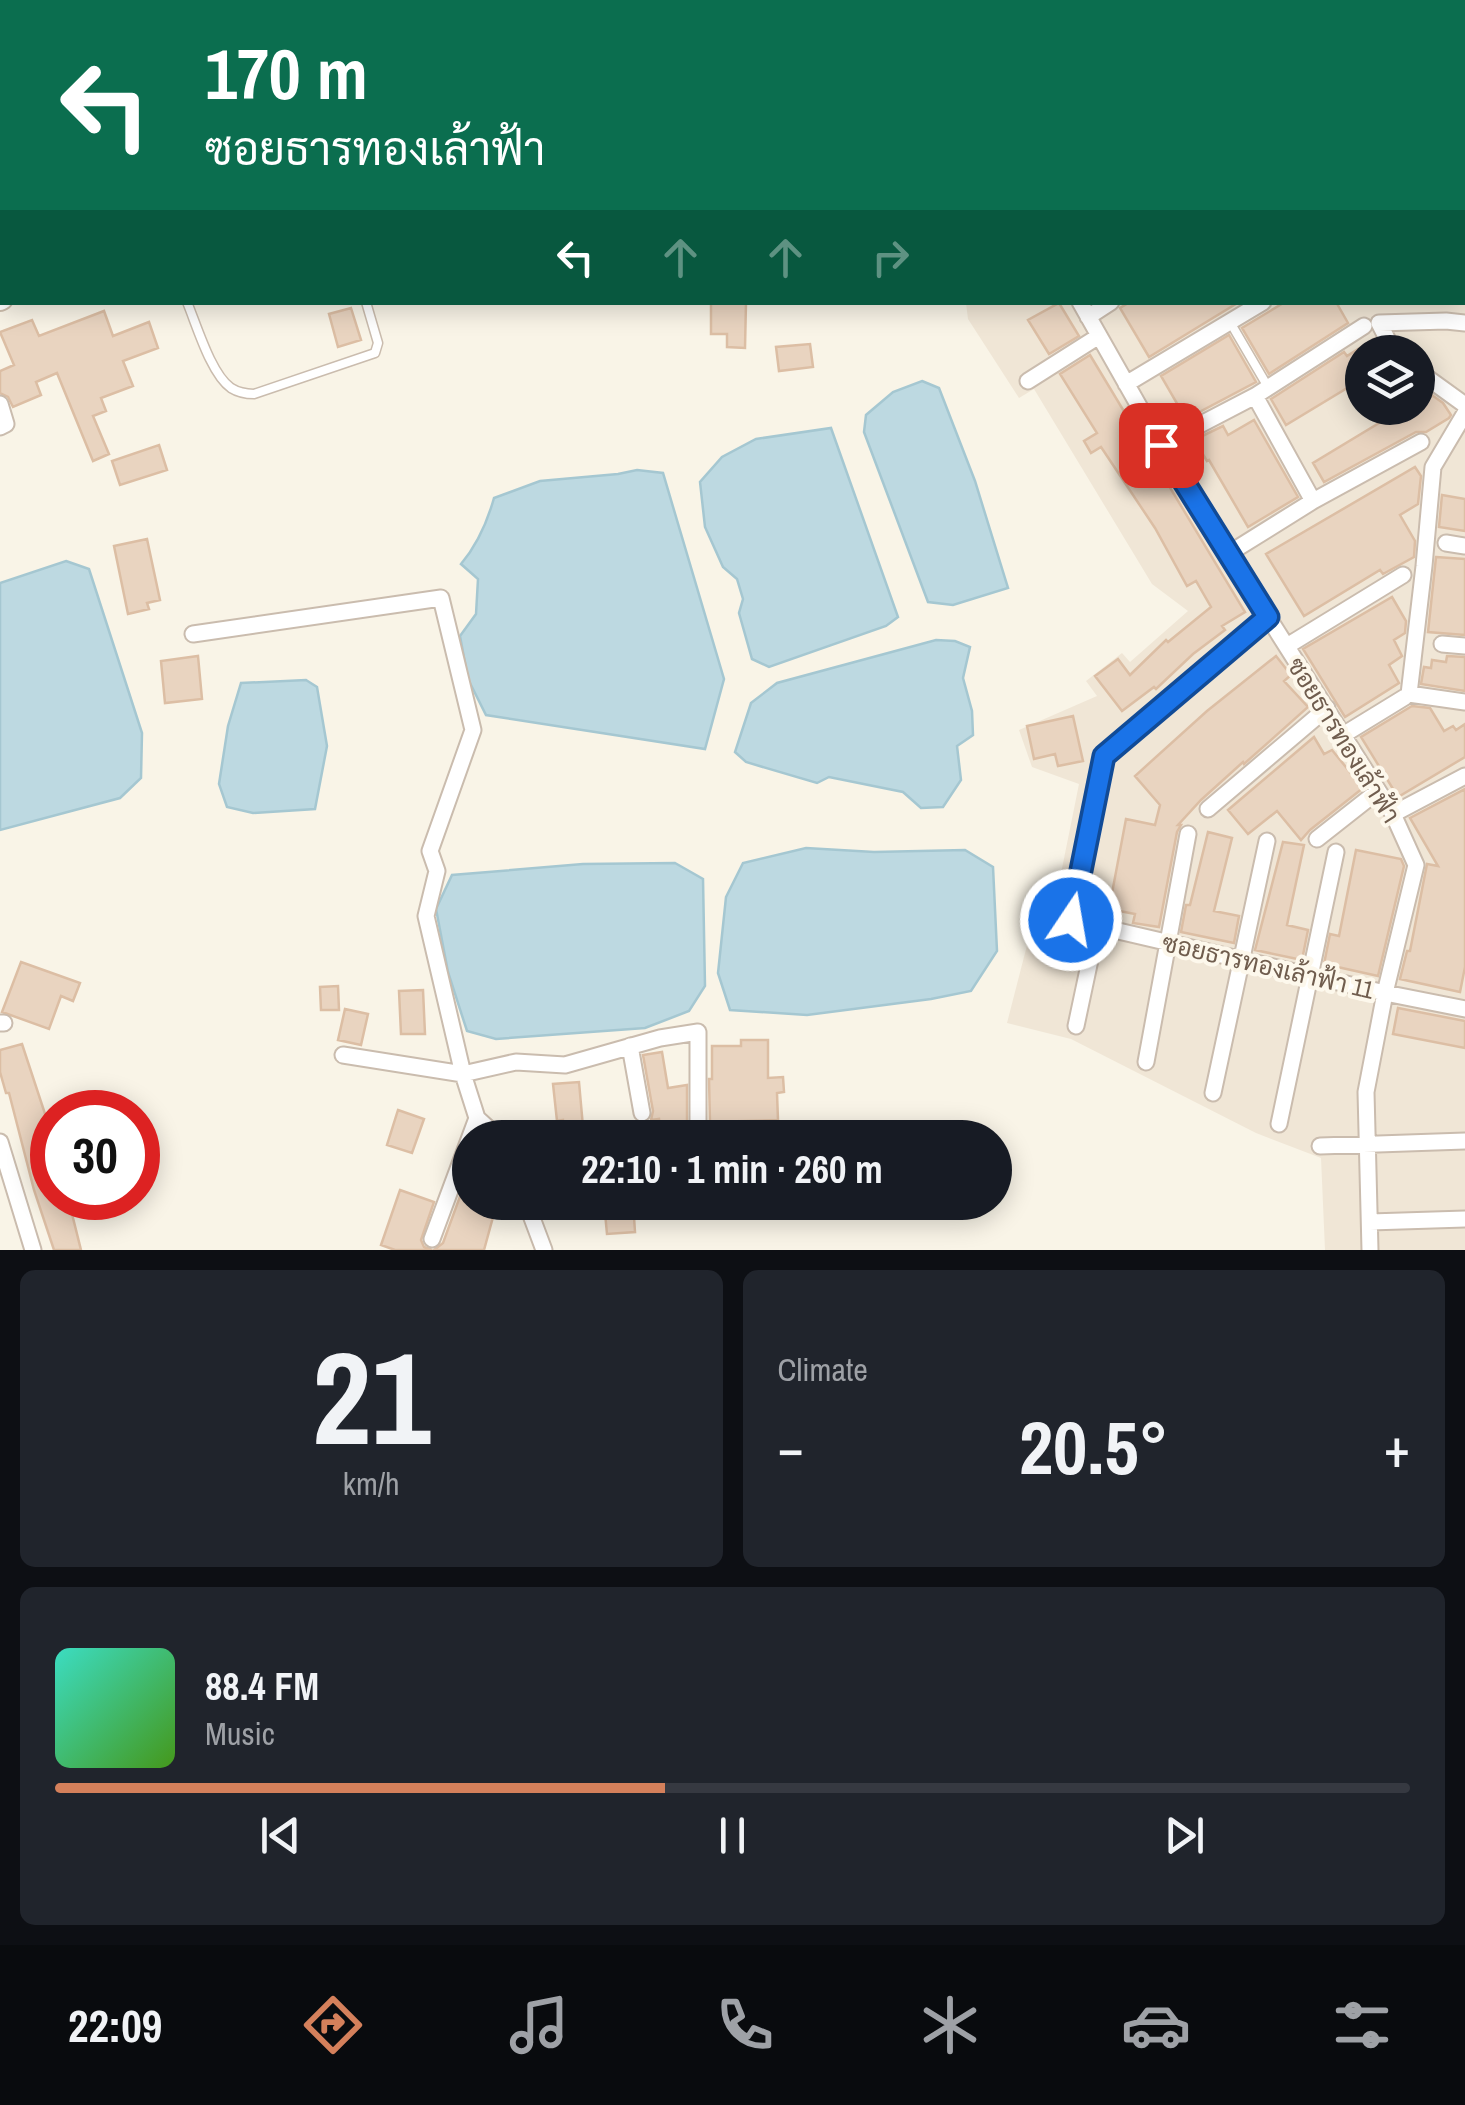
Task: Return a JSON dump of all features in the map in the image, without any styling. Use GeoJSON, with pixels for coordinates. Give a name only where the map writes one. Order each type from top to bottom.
{"type":"FeatureCollection","features":[{"type":"Feature","properties":{"kind":"street"},"geometry":{"type":"LineString","coordinates":[[1126,384],[1258,305]]}},
{"type":"Feature","properties":{"kind":"street"},"geometry":{"type":"LineString","coordinates":[[1446,305],[1446,321]]}},
{"type":"Feature","properties":{"kind":"street","name":"ซอยธารทองเล้าฟ้า"},"geometry":{"type":"LineString","coordinates":[[1084,310],[1161,445],[1393,814],[1416,865],[1385,994]]}},
{"type":"Feature","properties":{"kind":"street"},"geometry":{"type":"LineString","coordinates":[[1386,335],[1380,323],[1465,323]]}},
{"type":"Feature","properties":{"kind":"street"},"geometry":{"type":"LineString","coordinates":[[1161,445],[1262,392],[1364,326]]}},
{"type":"Feature","properties":{"kind":"street"},"geometry":{"type":"LineString","coordinates":[[1028,381],[1099,336]]}},
{"type":"Feature","properties":{"kind":"street"},"geometry":{"type":"LineString","coordinates":[[1435,383],[1465,405]]}},
{"type":"Feature","properties":{"kind":"street"},"geometry":{"type":"LineString","coordinates":[[1262,392],[1313,500]]}},
{"type":"Feature","properties":{"kind":"street"},"geometry":{"type":"LineString","coordinates":[[0,404],[6,424],[0,427]]}},
{"type":"Feature","properties":{"kind":"street"},"geometry":{"type":"LineString","coordinates":[[1465,414],[1433,467],[1409,694],[1465,702]]}},
{"type":"Feature","properties":{"kind":"street"},"geometry":{"type":"LineString","coordinates":[[1228,554],[1313,500],[1421,442]]}},
{"type":"Feature","properties":{"kind":"street"},"geometry":{"type":"LineString","coordinates":[[1446,543],[1465,546]]}},
{"type":"Feature","properties":{"kind":"street"},"geometry":{"type":"LineString","coordinates":[[1286,646],[1403,574]]}},
{"type":"Feature","properties":{"kind":"street"},"geometry":{"type":"LineString","coordinates":[[193,634],[441,598],[474,730],[430,851],[437,871],[426,916],[462,1074],[477,1118],[432,1238]]}},
{"type":"Feature","properties":{"kind":"street","name":"ซอยธารทองเล้าฟ้า 11"},"geometry":{"type":"LineString","coordinates":[[1268,617],[1104,756],[1071,920],[1465,1010]]}},
{"type":"Feature","properties":{"kind":"street"},"geometry":{"type":"LineString","coordinates":[[1442,644],[1465,646]]}},
{"type":"Feature","properties":{"kind":"street"},"geometry":{"type":"LineString","coordinates":[[1344,735],[1405,697]]}},
{"type":"Feature","properties":{"kind":"street"},"geometry":{"type":"LineString","coordinates":[[1208,809],[1327,708]]}},
{"type":"Feature","properties":{"kind":"street"},"geometry":{"type":"LineString","coordinates":[[1393,814],[1465,776]]}},
{"type":"Feature","properties":{"kind":"street"},"geometry":{"type":"LineString","coordinates":[[1316,839],[1378,792]]}},
{"type":"Feature","properties":{"kind":"street"},"geometry":{"type":"LineString","coordinates":[[1146,1062],[1188,834]]}},
{"type":"Feature","properties":{"kind":"street"},"geometry":{"type":"LineString","coordinates":[[1213,1093],[1267,841]]}},
{"type":"Feature","properties":{"kind":"street"},"geometry":{"type":"LineString","coordinates":[[1280,1124],[1336,852]]}},
{"type":"Feature","properties":{"kind":"street"},"geometry":{"type":"LineString","coordinates":[[1076,1026],[1097,927]]}},
{"type":"Feature","properties":{"kind":"street"},"geometry":{"type":"LineString","coordinates":[[1370,1250],[1366,1092],[1385,994]]}},
{"type":"Feature","properties":{"kind":"street"},"geometry":{"type":"LineString","coordinates":[[343,1055],[462,1074],[516,1062],[565,1066],[630,1046],[698,1032],[698,1120]]}},
{"type":"Feature","properties":{"kind":"street"},"geometry":{"type":"LineString","coordinates":[[630,1046],[642,1114]]}},
{"type":"Feature","properties":{"kind":"street"},"geometry":{"type":"LineString","coordinates":[[0,1142],[33,1250]]}},
{"type":"Feature","properties":{"kind":"street"},"geometry":{"type":"LineString","coordinates":[[1320,1146],[1465,1142]]}},
{"type":"Feature","properties":{"kind":"street"},"geometry":{"type":"LineString","coordinates":[[1370,1222],[1465,1218]]}},
{"type":"Feature","properties":{"kind":"street"},"geometry":{"type":"LineString","coordinates":[[533,1220],[544,1250]]}},
{"type":"Feature","properties":{"kind":"lane"},"geometry":{"type":"LineString","coordinates":[[188,305],[219,376],[243,394],[254,394],[375,353],[378,343],[367,305]]}},
{"type":"Feature","properties":{"kind":"lane"},"geometry":{"type":"LineString","coordinates":[[1230,322],[1262,392]]}},
{"type":"Feature","properties":{"kind":"shaded area"},"geometry":{"type":"Polygon","coordinates":[[[966,305],[1465,305],[1465,1250],[1325,1250],[1321,1158],[1256,1133],[1071,1039],[1007,1023],[1033,922],[1051,923],[1079,784],[1032,767],[1019,730],[1097,696],[1086,681],[1122,653],[1130,662],[1188,611],[1152,584],[1034,389],[1019,398],[968,319],[966,305]]]}},
{"type":"Feature","properties":{"kind":"water"},"geometry":{"type":"Polygon","coordinates":[[[922,381],[939,388],[975,481],[1008,588],[953,605],[928,602],[864,432],[866,415],[893,392],[922,381]]]}},
{"type":"Feature","properties":{"kind":"water"},"geometry":{"type":"Polygon","coordinates":[[[831,428],[898,617],[886,626],[769,667],[752,659],[739,613],[743,599],[737,579],[723,567],[705,527],[700,482],[722,457],[756,439],[831,428]]]}},
{"type":"Feature","properties":{"kind":"water"},"geometry":{"type":"Polygon","coordinates":[[[637,470],[663,473],[724,679],[705,749],[486,715],[468,679],[460,636],[476,614],[478,579],[461,564],[481,533],[494,498],[540,481],[637,470]]]}},
{"type":"Feature","properties":{"kind":"water"},"geometry":{"type":"Polygon","coordinates":[[[66,561],[89,569],[142,733],[141,778],[120,798],[0,830],[0,583],[66,561]]]}},
{"type":"Feature","properties":{"kind":"water"},"geometry":{"type":"Polygon","coordinates":[[[936,640],[970,647],[963,678],[972,711],[973,735],[957,746],[961,780],[943,807],[921,808],[903,792],[829,777],[817,783],[746,762],[735,752],[751,703],[777,683],[936,640]]]}},
{"type":"Feature","properties":{"kind":"water"},"geometry":{"type":"Polygon","coordinates":[[[306,680],[317,687],[327,746],[315,809],[253,813],[227,807],[219,784],[228,726],[241,683],[306,680]]]}},
{"type":"Feature","properties":{"kind":"water"},"geometry":{"type":"Polygon","coordinates":[[[806,848],[874,852],[965,850],[993,867],[997,951],[971,991],[807,1015],[730,1010],[718,973],[726,897],[743,863],[806,848]]]}},
{"type":"Feature","properties":{"kind":"water"},"geometry":{"type":"Polygon","coordinates":[[[675,863],[703,879],[705,986],[689,1011],[645,1028],[496,1039],[467,1031],[448,972],[436,909],[452,875],[583,864],[675,863]]]}},
{"type":"Feature","properties":{"kind":"building"},"geometry":{"type":"Polygon","coordinates":[[[711,305],[746,305],[745,348],[727,347],[727,334],[711,334],[711,305]]]}},
{"type":"Feature","properties":{"kind":"building"},"geometry":{"type":"Polygon","coordinates":[[[1060,305],[1079,336],[1049,354],[1028,320],[1060,305]]]}},
{"type":"Feature","properties":{"kind":"building"},"geometry":{"type":"Polygon","coordinates":[[[1125,305],[1234,305],[1149,357],[1120,308],[1125,305]]]}},
{"type":"Feature","properties":{"kind":"building"},"geometry":{"type":"Polygon","coordinates":[[[1280,305],[1338,305],[1348,323],[1269,374],[1242,328],[1280,305]]]}},
{"type":"Feature","properties":{"kind":"building"},"geometry":{"type":"Polygon","coordinates":[[[351,308],[361,340],[338,347],[329,314],[351,308]]]}},
{"type":"Feature","properties":{"kind":"building"},"geometry":{"type":"Polygon","coordinates":[[[104,311],[113,336],[149,322],[158,348],[123,361],[133,386],[101,398],[106,411],[93,416],[109,454],[93,461],[57,373],[36,382],[41,395],[13,407],[8,397],[0,393],[0,371],[14,365],[0,332],[32,320],[39,336],[104,311]]]}},
{"type":"Feature","properties":{"kind":"building"},"geometry":{"type":"Polygon","coordinates":[[[1229,335],[1256,382],[1186,419],[1161,376],[1229,335]]]}},
{"type":"Feature","properties":{"kind":"building"},"geometry":{"type":"Polygon","coordinates":[[[810,344],[813,367],[779,371],[776,347],[810,344]]]}},
{"type":"Feature","properties":{"kind":"building"},"geometry":{"type":"Polygon","coordinates":[[[1344,352],[1345,389],[1286,425],[1271,399],[1344,352]]]}},
{"type":"Feature","properties":{"kind":"building"},"geometry":{"type":"Polygon","coordinates":[[[1090,355],[1245,612],[1222,626],[1225,630],[1156,689],[1122,711],[1095,676],[1118,659],[1130,675],[1166,640],[1211,607],[1196,581],[1187,586],[1155,528],[1101,447],[1091,453],[1084,441],[1097,433],[1060,374],[1090,355]]]}},
{"type":"Feature","properties":{"kind":"building"},"geometry":{"type":"Polygon","coordinates":[[[1435,397],[1451,415],[1426,432],[1416,432],[1324,482],[1313,463],[1376,425],[1435,425],[1435,397]]]}},
{"type":"Feature","properties":{"kind":"building"},"geometry":{"type":"Polygon","coordinates":[[[1254,420],[1298,497],[1248,527],[1196,443],[1198,438],[1223,426],[1228,435],[1254,420]]]}},
{"type":"Feature","properties":{"kind":"building"},"geometry":{"type":"Polygon","coordinates":[[[159,445],[167,470],[120,485],[112,461],[159,445]]]}},
{"type":"Feature","properties":{"kind":"building"},"geometry":{"type":"Polygon","coordinates":[[[1415,467],[1421,476],[1418,504],[1400,515],[1415,541],[1414,557],[1383,574],[1380,570],[1304,616],[1266,554],[1415,467]]]}},
{"type":"Feature","properties":{"kind":"building"},"geometry":{"type":"Polygon","coordinates":[[[1442,495],[1465,499],[1465,531],[1439,527],[1442,495]]]}},
{"type":"Feature","properties":{"kind":"building"},"geometry":{"type":"Polygon","coordinates":[[[147,539],[160,600],[147,603],[149,609],[128,614],[114,546],[147,539]]]}},
{"type":"Feature","properties":{"kind":"building"},"geometry":{"type":"Polygon","coordinates":[[[1436,557],[1465,559],[1465,635],[1428,632],[1436,557]]]}},
{"type":"Feature","properties":{"kind":"building"},"geometry":{"type":"Polygon","coordinates":[[[1392,597],[1406,621],[1405,633],[1394,640],[1402,656],[1389,665],[1399,683],[1345,717],[1303,649],[1392,597]]]}},
{"type":"Feature","properties":{"kind":"building"},"geometry":{"type":"Polygon","coordinates":[[[198,656],[202,699],[165,703],[161,661],[198,656]]]}},
{"type":"Feature","properties":{"kind":"building"},"geometry":{"type":"Polygon","coordinates":[[[1276,656],[1291,675],[1284,681],[1308,707],[1201,800],[1178,825],[1159,927],[1133,923],[1135,914],[1109,909],[1126,819],[1155,825],[1160,805],[1135,776],[1276,656]]]}},
{"type":"Feature","properties":{"kind":"building"},"geometry":{"type":"Polygon","coordinates":[[[1447,656],[1465,657],[1465,691],[1421,684],[1424,667],[1431,668],[1432,660],[1446,662],[1447,656]]]}},
{"type":"Feature","properties":{"kind":"building"},"geometry":{"type":"Polygon","coordinates":[[[1412,706],[1430,708],[1444,731],[1465,724],[1465,757],[1398,797],[1361,737],[1412,706]]]}},
{"type":"Feature","properties":{"kind":"building"},"geometry":{"type":"Polygon","coordinates":[[[1073,716],[1083,761],[1058,766],[1055,754],[1034,759],[1027,726],[1073,716]]]}},
{"type":"Feature","properties":{"kind":"building"},"geometry":{"type":"Polygon","coordinates":[[[1314,737],[1324,754],[1332,750],[1363,788],[1301,840],[1277,811],[1248,834],[1228,810],[1314,737]]]}},
{"type":"Feature","properties":{"kind":"building"},"geometry":{"type":"Polygon","coordinates":[[[1465,789],[1465,967],[1460,992],[1400,979],[1410,951],[1427,864],[1438,866],[1410,818],[1465,789]]]}},
{"type":"Feature","properties":{"kind":"building"},"geometry":{"type":"Polygon","coordinates":[[[1208,832],[1232,838],[1214,911],[1239,916],[1234,943],[1181,932],[1208,832]]]}},
{"type":"Feature","properties":{"kind":"building"},"geometry":{"type":"Polygon","coordinates":[[[1283,842],[1304,845],[1287,925],[1308,930],[1302,960],[1255,950],[1283,842]]]}},
{"type":"Feature","properties":{"kind":"building"},"geometry":{"type":"Polygon","coordinates":[[[1356,850],[1401,859],[1404,866],[1378,976],[1324,964],[1330,934],[1339,936],[1356,850]]]}},
{"type":"Feature","properties":{"kind":"building"},"geometry":{"type":"Polygon","coordinates":[[[21,962],[80,983],[73,1001],[61,996],[49,1029],[2,1012],[21,962]]]}},
{"type":"Feature","properties":{"kind":"building"},"geometry":{"type":"Polygon","coordinates":[[[338,986],[339,1010],[321,1010],[320,987],[338,986]]]}},
{"type":"Feature","properties":{"kind":"building"},"geometry":{"type":"Polygon","coordinates":[[[423,990],[425,1034],[401,1034],[399,991],[423,990]]]}},
{"type":"Feature","properties":{"kind":"building"},"geometry":{"type":"Polygon","coordinates":[[[1398,1008],[1465,1021],[1465,1048],[1393,1034],[1398,1008]]]}},
{"type":"Feature","properties":{"kind":"building"},"geometry":{"type":"Polygon","coordinates":[[[345,1009],[368,1014],[361,1045],[338,1040],[345,1009]]]}},
{"type":"Feature","properties":{"kind":"building"},"geometry":{"type":"Polygon","coordinates":[[[741,1040],[768,1040],[768,1078],[783,1077],[784,1092],[777,1093],[778,1120],[710,1120],[712,1046],[741,1046],[741,1040]]]}},
{"type":"Feature","properties":{"kind":"building"},"geometry":{"type":"Polygon","coordinates":[[[22,1044],[37,1090],[30,1090],[30,1174],[0,1072],[0,1050],[22,1044]]]}},
{"type":"Feature","properties":{"kind":"building"},"geometry":{"type":"Polygon","coordinates":[[[662,1052],[668,1088],[687,1085],[687,1120],[651,1120],[653,1111],[643,1055],[662,1052]]]}},
{"type":"Feature","properties":{"kind":"building"},"geometry":{"type":"Polygon","coordinates":[[[579,1082],[582,1120],[557,1120],[553,1084],[579,1082]]]}},
{"type":"Feature","properties":{"kind":"building"},"geometry":{"type":"Polygon","coordinates":[[[398,1110],[424,1119],[412,1153],[387,1145],[398,1110]]]}},
{"type":"Feature","properties":{"kind":"building"},"geometry":{"type":"Polygon","coordinates":[[[400,1190],[434,1202],[421,1240],[424,1247],[432,1250],[395,1250],[381,1245],[400,1190]]]}},
{"type":"Feature","properties":{"kind":"building"},"geometry":{"type":"Polygon","coordinates":[[[452,1218],[492,1220],[484,1250],[434,1250],[443,1243],[452,1218]]]}},
{"type":"Feature","properties":{"kind":"building"},"geometry":{"type":"Polygon","coordinates":[[[44,1220],[74,1220],[81,1250],[54,1250],[44,1220]]]}},
{"type":"Feature","properties":{"kind":"building"},"geometry":{"type":"Polygon","coordinates":[[[606,1220],[634,1220],[635,1232],[607,1234],[606,1220]]]}},
{"type":"Feature","properties":{"kind":"route"},"geometry":{"type":"LineString","coordinates":[[1071,920],[1104,756],[1268,617],[1161,445]]}}]}
